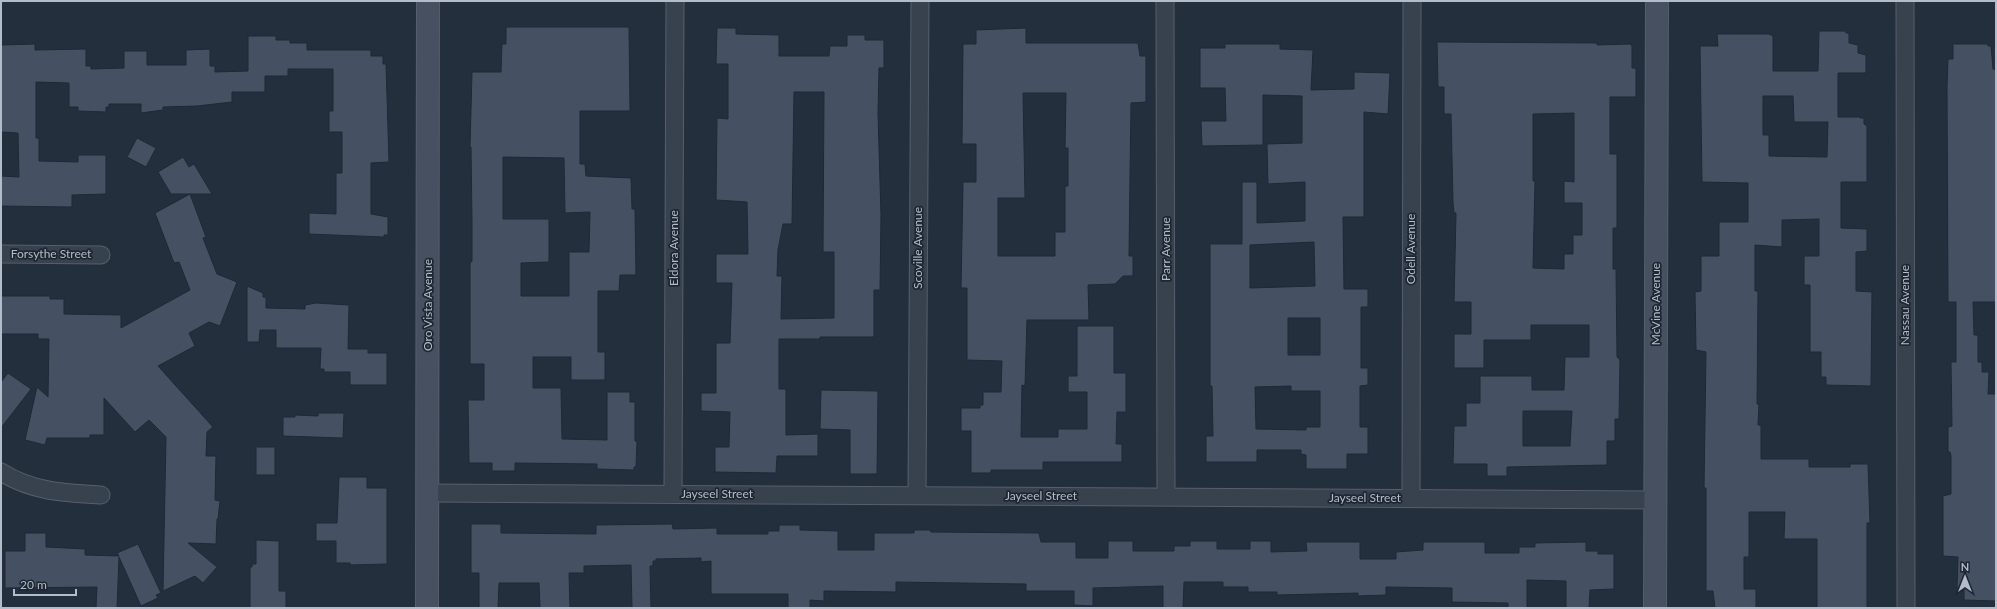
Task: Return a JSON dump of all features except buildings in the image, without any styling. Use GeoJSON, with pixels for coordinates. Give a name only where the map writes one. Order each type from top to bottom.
{"type":"FeatureCollection","features":[{"type":"Feature","properties":{"kind":"street","name":"Oro Vista Avenue"},"geometry":{"type":"LineString","coordinates":[[427,608],[428,1]]}},
{"type":"Feature","properties":{"kind":"street","name":"Eldora Avenue"},"geometry":{"type":"LineString","coordinates":[[673,494],[675,1]]}},
{"type":"Feature","properties":{"kind":"street","name":"Scoville Avenue"},"geometry":{"type":"LineString","coordinates":[[917,495],[920,1]]}},
{"type":"Feature","properties":{"kind":"street","name":"Parr Avenue"},"geometry":{"type":"LineString","coordinates":[[1165,1],[1166,496]]}},
{"type":"Feature","properties":{"kind":"street","name":"Odell Avenue"},"geometry":{"type":"LineString","coordinates":[[1411,498],[1412,1]]}},
{"type":"Feature","properties":{"kind":"street","name":"McVine Avenue"},"geometry":{"type":"LineString","coordinates":[[1656,608],[1657,1]]}},
{"type":"Feature","properties":{"kind":"street","name":"Nassau Avenue"},"geometry":{"type":"LineString","coordinates":[[1905,1],[1906,608]]}},
{"type":"Feature","properties":{"kind":"street","name":"Forsythe Street"},"geometry":{"type":"LineString","coordinates":[[1,254],[101,254]]}},
{"type":"Feature","properties":{"kind":"street"},"geometry":{"type":"LineString","coordinates":[[1,472],[21,484],[38,489],[57,493],[101,495]]}},
{"type":"Feature","properties":{"kind":"street","name":"Jayseel Street"},"geometry":{"type":"LineString","coordinates":[[427,493],[1166,496],[1656,500]]}}]}
